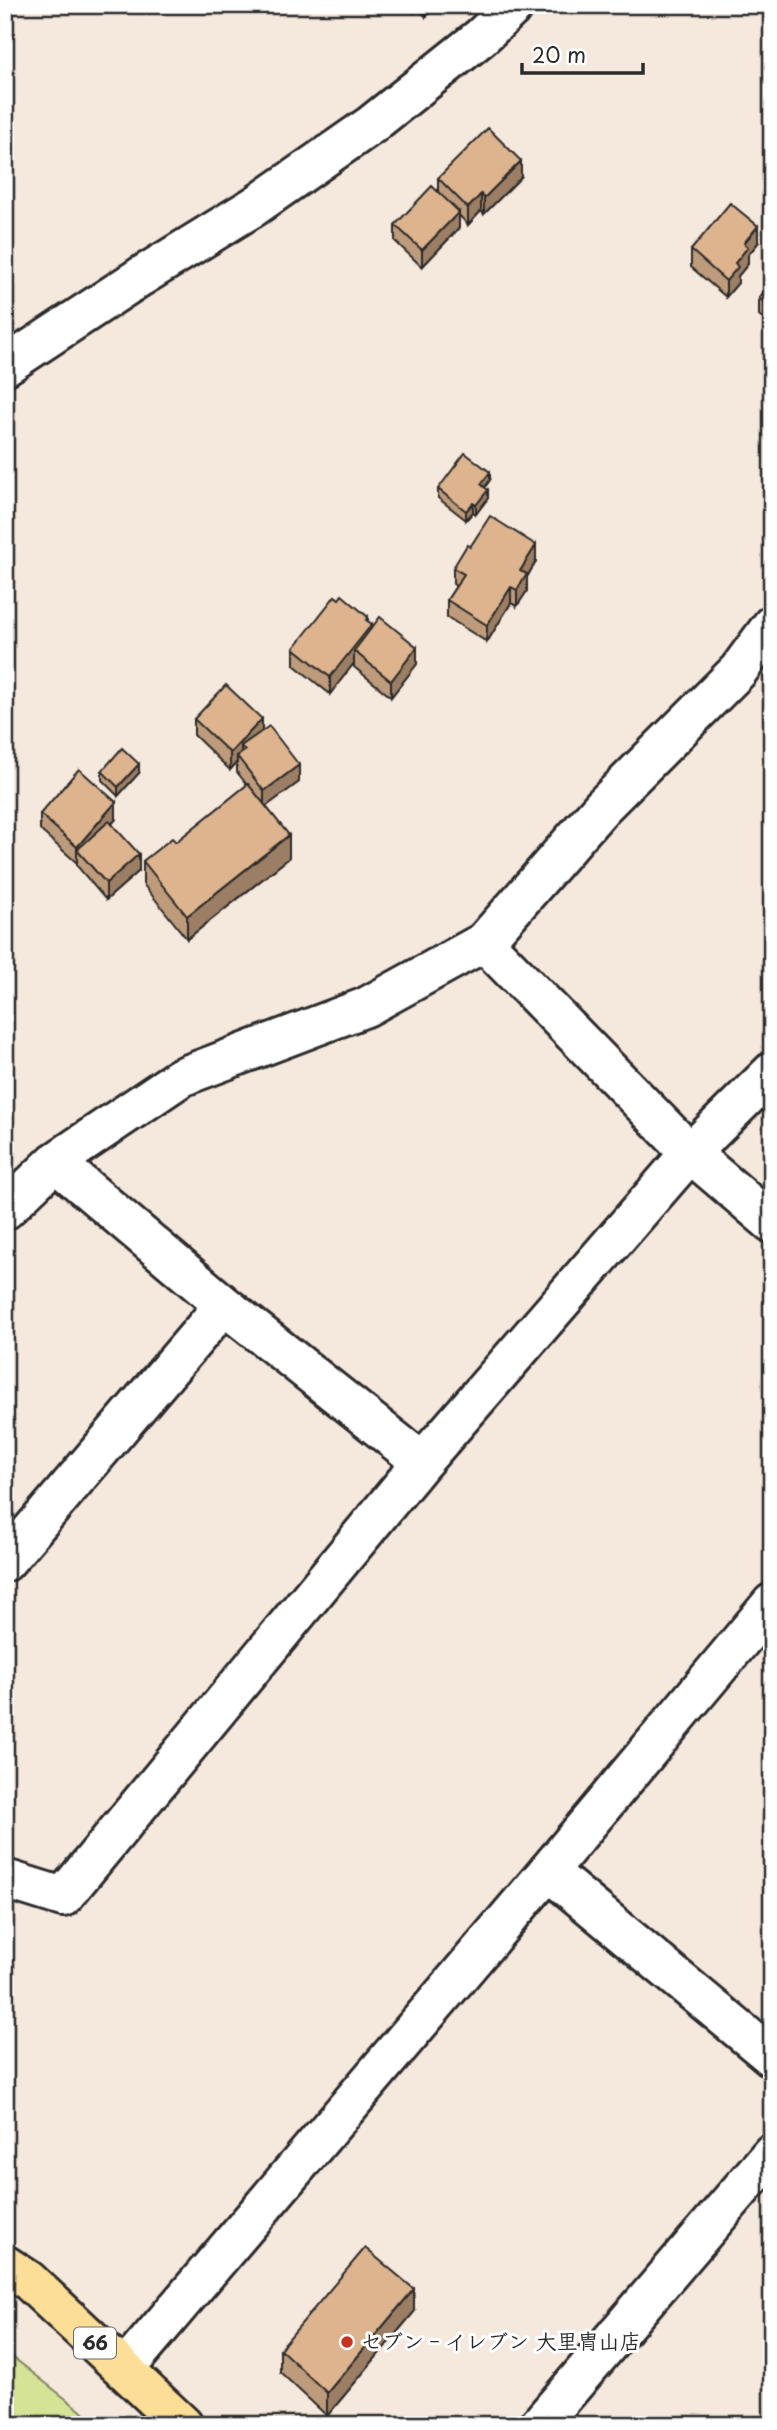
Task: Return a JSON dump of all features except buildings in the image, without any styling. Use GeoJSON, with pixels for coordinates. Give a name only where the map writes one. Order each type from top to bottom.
{"type":"FeatureCollection","features":[{"type":"Feature","properties":{"kind":"main road","name":"66"},"geometry":{"type":"LineString","coordinates":[[5,2265],[29,2280],[183,2425]]}},
{"type":"Feature","properties":{"kind":"street"},"geometry":{"type":"LineString","coordinates":[[5,366],[255,206],[371,125],[481,37],[515,5]]}},
{"type":"Feature","properties":{"kind":"street"},"geometry":{"type":"LineString","coordinates":[[5,1210],[55,1162],[181,1077],[366,1007],[484,942],[602,807],[738,671],[772,625]]}},
{"type":"Feature","properties":{"kind":"street"},"geometry":{"type":"LineString","coordinates":[[484,942],[690,1153],[772,1223]]}},
{"type":"Feature","properties":{"kind":"street"},"geometry":{"type":"LineString","coordinates":[[5,1879],[63,1896],[422,1462],[690,1153],[772,1072]]}},
{"type":"Feature","properties":{"kind":"street"},"geometry":{"type":"LineString","coordinates":[[55,1162],[224,1305],[422,1462]]}},
{"type":"Feature","properties":{"kind":"street"},"geometry":{"type":"LineString","coordinates":[[5,1562],[224,1305]]}},
{"type":"Feature","properties":{"kind":"street"},"geometry":{"type":"LineString","coordinates":[[124,2370],[772,1603]]}},
{"type":"Feature","properties":{"kind":"street"},"geometry":{"type":"LineString","coordinates":[[548,1871],[772,2057]]}},
{"type":"Feature","properties":{"kind":"street"},"geometry":{"type":"LineString","coordinates":[[539,2425],[772,2154]]}},
{"type":"Feature","properties":{"kind":"green space"},"geometry":{"type":"Polygon","coordinates":[[[5,2351],[99,2425],[5,2425],[5,2351]]]}},
{"type":"Feature","properties":{"kind":"place","name":"セブン‐イレブン 大里冑山店"},"geometry":{"type":"Point","coordinates":[347,2342]}}]}
